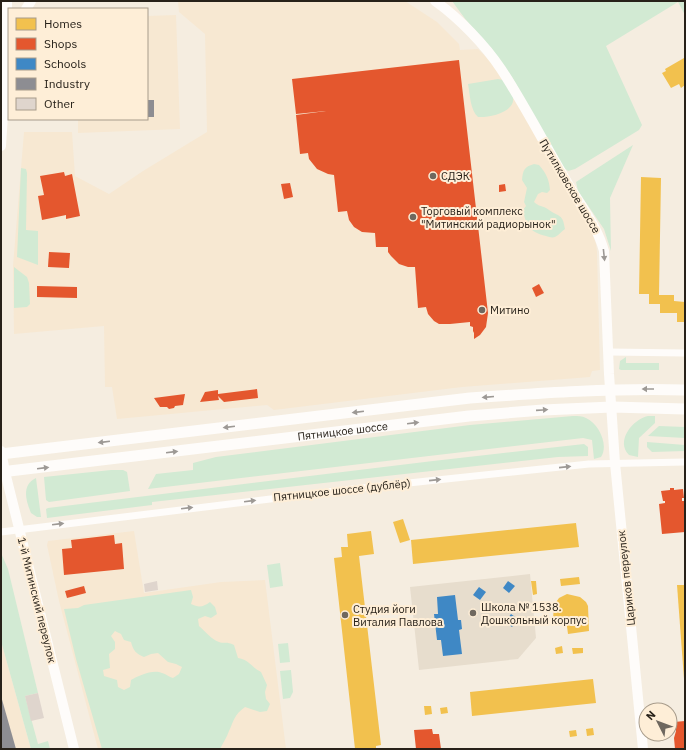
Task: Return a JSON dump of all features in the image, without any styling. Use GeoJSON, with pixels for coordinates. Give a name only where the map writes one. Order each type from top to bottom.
{"type":"FeatureCollection","features":[{"type":"Feature","properties":{"kind":"main road","name":"Пятницкое шоссе"},"geometry":{"type":"LineString","coordinates":[[1,453],[470,398],[610,389],[685,390]]}},
{"type":"Feature","properties":{"kind":"main road","name":"Пятницкое шоссе"},"geometry":{"type":"LineString","coordinates":[[3,472],[469,416],[543,410],[612,408],[685,409]]}},
{"type":"Feature","properties":{"kind":"street"},"geometry":{"type":"LineString","coordinates":[[1,146],[8,50],[7,1]]}},
{"type":"Feature","properties":{"kind":"street","name":"Путилковское шоссе"},"geometry":{"type":"LineString","coordinates":[[435,1],[473,36],[500,68],[567,183],[596,228],[604,251],[612,408]]}},
{"type":"Feature","properties":{"kind":"street"},"geometry":{"type":"LineString","coordinates":[[609,352],[685,353]]}},
{"type":"Feature","properties":{"kind":"street","name":"Цариков переулок"},"geometry":{"type":"LineString","coordinates":[[612,408],[615,463],[643,749]]}},
{"type":"Feature","properties":{"kind":"street","name":"1-й Митинский переулок"},"geometry":{"type":"LineString","coordinates":[[1,453],[3,472],[19,529],[74,749]]}},
{"type":"Feature","properties":{"kind":"street","name":"Пятницкое шоссе (дублёр)"},"geometry":{"type":"LineString","coordinates":[[1,532],[352,489],[589,464],[685,462]]}},
{"type":"Feature","properties":{"kind":"shaded area"},"geometry":{"type":"Polygon","coordinates":[[[178,1],[405,1],[437,22],[459,44],[460,50],[478,49],[498,69],[590,226],[597,252],[600,370],[592,371],[590,377],[462,387],[274,410],[267,405],[117,419],[112,387],[105,387],[104,326],[14,334],[13,266],[24,132],[72,132],[75,176],[109,194],[143,171],[207,132],[205,34],[179,12],[178,1]]]}},
{"type":"Feature","properties":{"kind":"shaded area"},"geometry":{"type":"Polygon","coordinates":[[[176,15],[180,129],[78,133],[78,120],[148,120],[148,16],[176,15]]]}},
{"type":"Feature","properties":{"kind":"shaded area"},"geometry":{"type":"Polygon","coordinates":[[[134,531],[144,593],[221,582],[265,580],[286,749],[98,749],[59,601],[47,545],[48,541],[134,531]]]}},
{"type":"Feature","properties":{"kind":"shaded area","name":"Школа № 1538. Дошкольный корпус"},"geometry":{"type":"Polygon","coordinates":[[[530,574],[536,638],[518,659],[419,670],[410,587],[530,574]]]}},
{"type":"Feature","properties":{"kind":"shaded area"},"geometry":{"type":"Polygon","coordinates":[[[1,641],[31,749],[1,749],[1,641]]]}},
{"type":"Feature","properties":{"kind":"green space"},"geometry":{"type":"Polygon","coordinates":[[[452,1],[685,1],[685,15],[678,2],[606,46],[642,125],[639,130],[575,169],[568,171],[563,167],[512,77],[492,49],[466,20],[452,1]]]}},
{"type":"Feature","properties":{"kind":"green space"},"geometry":{"type":"Polygon","coordinates":[[[498,79],[503,80],[513,97],[513,102],[510,107],[501,113],[478,117],[473,110],[468,84],[498,79]]]}},
{"type":"Feature","properties":{"kind":"green space"},"geometry":{"type":"Polygon","coordinates":[[[633,145],[610,198],[611,251],[604,229],[578,191],[576,182],[633,145]]]}},
{"type":"Feature","properties":{"kind":"green space"},"geometry":{"type":"Polygon","coordinates":[[[534,164],[539,165],[545,174],[548,179],[550,190],[547,193],[542,192],[538,194],[534,202],[560,216],[564,222],[565,229],[555,237],[548,237],[532,230],[527,224],[524,216],[523,210],[526,206],[524,202],[527,188],[522,180],[523,174],[528,166],[534,164]]]}},
{"type":"Feature","properties":{"kind":"green space"},"geometry":{"type":"Polygon","coordinates":[[[21,168],[26,169],[27,173],[26,230],[38,231],[38,265],[17,257],[21,168]]]}},
{"type":"Feature","properties":{"kind":"green space"},"geometry":{"type":"Polygon","coordinates":[[[14,267],[27,277],[29,283],[30,304],[27,307],[14,308],[14,267]]]}},
{"type":"Feature","properties":{"kind":"green space"},"geometry":{"type":"Polygon","coordinates":[[[626,357],[626,363],[659,363],[659,370],[621,370],[619,369],[620,361],[626,357]]]}},
{"type":"Feature","properties":{"kind":"green space"},"geometry":{"type":"Polygon","coordinates":[[[581,416],[586,418],[599,430],[604,447],[601,457],[594,459],[592,440],[583,438],[148,489],[156,474],[193,470],[193,463],[216,457],[470,425],[581,416]]]}},
{"type":"Feature","properties":{"kind":"green space"},"geometry":{"type":"Polygon","coordinates":[[[648,416],[655,416],[655,423],[639,438],[638,457],[629,455],[625,449],[625,437],[637,421],[648,416]]]}},
{"type":"Feature","properties":{"kind":"green space"},"geometry":{"type":"Polygon","coordinates":[[[659,426],[685,427],[685,438],[648,436],[659,426]]]}},
{"type":"Feature","properties":{"kind":"green space"},"geometry":{"type":"Polygon","coordinates":[[[647,442],[685,445],[685,451],[652,452],[647,447],[647,442]]]}},
{"type":"Feature","properties":{"kind":"green space"},"geometry":{"type":"Polygon","coordinates":[[[584,444],[588,447],[588,456],[558,457],[152,502],[152,505],[47,518],[46,509],[48,508],[584,444]]]}},
{"type":"Feature","properties":{"kind":"green space"},"geometry":{"type":"Polygon","coordinates":[[[123,470],[127,472],[130,491],[49,502],[46,500],[44,477],[123,470]]]}},
{"type":"Feature","properties":{"kind":"green space"},"geometry":{"type":"Polygon","coordinates":[[[36,478],[41,517],[37,517],[31,513],[26,498],[28,485],[36,478]]]}},
{"type":"Feature","properties":{"kind":"green space"},"geometry":{"type":"Polygon","coordinates":[[[1,553],[8,569],[38,693],[25,696],[38,744],[48,741],[50,749],[31,749],[1,641],[1,553]]]}},
{"type":"Feature","properties":{"kind":"green space"},"geometry":{"type":"Polygon","coordinates":[[[280,563],[283,586],[270,588],[267,565],[280,563]]]}},
{"type":"Feature","properties":{"kind":"green space"},"geometry":{"type":"Polygon","coordinates":[[[191,590],[193,597],[191,604],[201,606],[210,602],[215,607],[217,614],[211,618],[205,616],[198,619],[199,626],[216,641],[234,645],[238,658],[245,660],[261,672],[267,685],[265,692],[266,699],[270,704],[267,711],[260,712],[245,707],[241,710],[235,718],[220,749],[102,749],[76,659],[64,609],[78,608],[84,605],[191,590]],[[115,631],[111,636],[115,642],[115,649],[109,654],[110,668],[103,670],[104,676],[117,680],[118,687],[124,690],[130,687],[131,680],[150,672],[163,673],[173,678],[179,674],[182,667],[168,662],[158,653],[144,657],[141,656],[135,651],[131,642],[124,640],[121,634],[115,631]]]}},
{"type":"Feature","properties":{"kind":"green space"},"geometry":{"type":"Polygon","coordinates":[[[288,643],[290,662],[280,663],[278,644],[288,643]]]}},
{"type":"Feature","properties":{"kind":"green space"},"geometry":{"type":"Polygon","coordinates":[[[291,670],[293,692],[290,698],[283,699],[280,671],[291,670]]]}},
{"type":"Feature","properties":{"kind":"building: Homes"},"geometry":{"type":"Polygon","coordinates":[[[684,58],[685,85],[681,88],[679,84],[671,88],[662,73],[666,71],[665,69],[684,58]]]}},
{"type":"Feature","properties":{"kind":"building: Homes"},"geometry":{"type":"Polygon","coordinates":[[[641,177],[661,178],[659,295],[674,295],[674,301],[685,302],[685,322],[677,322],[677,313],[660,313],[660,304],[649,304],[649,294],[639,294],[641,177]]]}},
{"type":"Feature","properties":{"kind":"building: Homes"},"geometry":{"type":"Polygon","coordinates":[[[403,519],[410,540],[400,543],[393,522],[403,519]]]}},
{"type":"Feature","properties":{"kind":"building: Homes"},"geometry":{"type":"Polygon","coordinates":[[[576,523],[579,547],[413,564],[411,540],[576,523]]]}},
{"type":"Feature","properties":{"kind":"building: Homes"},"geometry":{"type":"Polygon","coordinates":[[[371,531],[374,554],[359,556],[381,745],[376,746],[376,749],[355,749],[334,558],[342,557],[341,547],[348,547],[347,534],[371,531]]]}},
{"type":"Feature","properties":{"kind":"building: Homes"},"geometry":{"type":"Polygon","coordinates":[[[579,577],[580,584],[561,586],[560,579],[579,577]]]}},
{"type":"Feature","properties":{"kind":"building: Homes"},"geometry":{"type":"Polygon","coordinates":[[[531,581],[536,581],[537,594],[533,595],[531,581]]]}},
{"type":"Feature","properties":{"kind":"building: Homes"},"geometry":{"type":"Polygon","coordinates":[[[677,585],[685,585],[685,679],[684,679],[677,585]]]}},
{"type":"Feature","properties":{"kind":"building: Homes"},"geometry":{"type":"Polygon","coordinates":[[[567,594],[580,597],[586,602],[588,606],[589,631],[568,634],[566,619],[553,619],[554,605],[559,598],[567,594]]]}},
{"type":"Feature","properties":{"kind":"building: Homes"},"geometry":{"type":"Polygon","coordinates":[[[562,646],[563,653],[556,654],[555,648],[562,646]]]}},
{"type":"Feature","properties":{"kind":"building: Homes"},"geometry":{"type":"Polygon","coordinates":[[[572,648],[583,648],[583,653],[573,654],[572,648]]]}},
{"type":"Feature","properties":{"kind":"building: Homes"},"geometry":{"type":"Polygon","coordinates":[[[593,679],[596,703],[472,716],[470,692],[593,679]]]}},
{"type":"Feature","properties":{"kind":"building: Homes"},"geometry":{"type":"Polygon","coordinates":[[[424,706],[431,706],[432,714],[425,715],[424,706]]]}},
{"type":"Feature","properties":{"kind":"building: Homes"},"geometry":{"type":"Polygon","coordinates":[[[447,707],[448,713],[441,714],[440,708],[447,707]]]}},
{"type":"Feature","properties":{"kind":"building: Homes"},"geometry":{"type":"Polygon","coordinates":[[[593,728],[594,735],[587,736],[586,729],[593,728]]]}},
{"type":"Feature","properties":{"kind":"building: Homes"},"geometry":{"type":"Polygon","coordinates":[[[576,730],[577,736],[570,737],[569,731],[576,730]]]}},
{"type":"Feature","properties":{"kind":"building: Shops","name":"Торговый комплекс \"Митинский радиорынок\""},"geometry":{"type":"Polygon","coordinates":[[[459,60],[488,313],[486,327],[480,335],[474,339],[473,327],[470,326],[470,322],[439,324],[428,314],[426,307],[418,308],[415,267],[408,267],[399,264],[388,252],[388,247],[376,247],[375,233],[362,232],[354,227],[349,220],[347,211],[338,212],[334,175],[317,169],[309,159],[308,153],[300,154],[296,115],[326,111],[296,114],[292,79],[459,60]]]}},
{"type":"Feature","properties":{"kind":"building: Shops"},"geometry":{"type":"Polygon","coordinates":[[[64,172],[65,176],[72,174],[80,216],[66,219],[66,215],[42,220],[38,196],[44,195],[40,176],[64,172]]]}},
{"type":"Feature","properties":{"kind":"building: Shops"},"geometry":{"type":"Polygon","coordinates":[[[290,183],[293,197],[284,199],[281,184],[290,183]]]}},
{"type":"Feature","properties":{"kind":"building: Shops"},"geometry":{"type":"Polygon","coordinates":[[[505,184],[506,191],[499,192],[499,185],[505,184]]]}},
{"type":"Feature","properties":{"kind":"building: Shops"},"geometry":{"type":"Polygon","coordinates":[[[49,252],[70,253],[69,268],[48,267],[49,252]]]}},
{"type":"Feature","properties":{"kind":"building: Shops"},"geometry":{"type":"Polygon","coordinates":[[[539,284],[544,293],[536,297],[532,288],[539,284]]]}},
{"type":"Feature","properties":{"kind":"building: Shops"},"geometry":{"type":"Polygon","coordinates":[[[37,286],[77,287],[77,298],[37,297],[37,286]]]}},
{"type":"Feature","properties":{"kind":"building: Shops"},"geometry":{"type":"Polygon","coordinates":[[[257,389],[258,398],[224,402],[218,396],[219,400],[200,402],[205,392],[218,390],[218,394],[257,389]]]}},
{"type":"Feature","properties":{"kind":"building: Shops"},"geometry":{"type":"Polygon","coordinates":[[[185,394],[183,405],[175,406],[174,408],[169,409],[167,407],[160,407],[154,398],[185,394]]]}},
{"type":"Feature","properties":{"kind":"building: Shops"},"geometry":{"type":"Polygon","coordinates":[[[670,488],[674,488],[674,490],[683,489],[684,498],[682,498],[682,501],[685,501],[685,532],[662,534],[659,504],[665,503],[665,501],[663,501],[661,491],[670,490],[670,488]]]}},
{"type":"Feature","properties":{"kind":"building: Shops"},"geometry":{"type":"Polygon","coordinates":[[[114,535],[115,544],[122,543],[124,569],[64,575],[62,549],[72,548],[71,540],[114,535]]]}},
{"type":"Feature","properties":{"kind":"building: Shops"},"geometry":{"type":"Polygon","coordinates":[[[84,586],[86,593],[67,598],[65,591],[84,586]]]}},
{"type":"Feature","properties":{"kind":"building: Shops"},"geometry":{"type":"Polygon","coordinates":[[[685,721],[685,749],[675,749],[674,742],[678,742],[678,722],[685,721]]]}},
{"type":"Feature","properties":{"kind":"building: Shops"},"geometry":{"type":"Polygon","coordinates":[[[432,729],[433,734],[439,734],[441,749],[416,749],[414,730],[432,729]]]}},
{"type":"Feature","properties":{"kind":"building: Schools"},"geometry":{"type":"Polygon","coordinates":[[[508,581],[515,586],[509,593],[503,588],[508,581]]]}},
{"type":"Feature","properties":{"kind":"building: Schools"},"geometry":{"type":"Polygon","coordinates":[[[479,587],[486,592],[480,600],[473,595],[479,587]]]}},
{"type":"Feature","properties":{"kind":"building: Schools"},"geometry":{"type":"Polygon","coordinates":[[[455,595],[458,620],[461,620],[462,629],[459,630],[462,654],[443,656],[441,640],[437,640],[434,614],[438,614],[437,597],[455,595]]]}},
{"type":"Feature","properties":{"kind":"building: Schools"},"geometry":{"type":"Polygon","coordinates":[[[511,614],[518,619],[512,627],[505,622],[511,614]]]}},
{"type":"Feature","properties":{"kind":"building: Industry"},"geometry":{"type":"Polygon","coordinates":[[[148,100],[154,100],[154,117],[148,117],[148,100]]]}},
{"type":"Feature","properties":{"kind":"building: Industry"},"geometry":{"type":"Polygon","coordinates":[[[1,696],[16,749],[1,749],[1,696]]]}},
{"type":"Feature","properties":{"kind":"building: Other"},"geometry":{"type":"Polygon","coordinates":[[[157,581],[158,590],[145,592],[144,584],[157,581]]]}},
{"type":"Feature","properties":{"kind":"building: Other"},"geometry":{"type":"Polygon","coordinates":[[[38,693],[44,718],[31,721],[25,696],[38,693]]]}},
{"type":"Feature","properties":{"kind":"place","name":"СДЭК"},"geometry":{"type":"Point","coordinates":[433,176]}},
{"type":"Feature","properties":{"kind":"place","name":"Торговый комплекс \"Митинский радиорынок\""},"geometry":{"type":"Point","coordinates":[413,217]}},
{"type":"Feature","properties":{"kind":"place","name":"Митино"},"geometry":{"type":"Point","coordinates":[482,310]}},
{"type":"Feature","properties":{"kind":"place","name":"Школа № 1538. Дошкольный корпус"},"geometry":{"type":"Point","coordinates":[473,613]}},
{"type":"Feature","properties":{"kind":"place","name":"Студия йоги Виталия Павлова"},"geometry":{"type":"Point","coordinates":[345,615]}}]}
